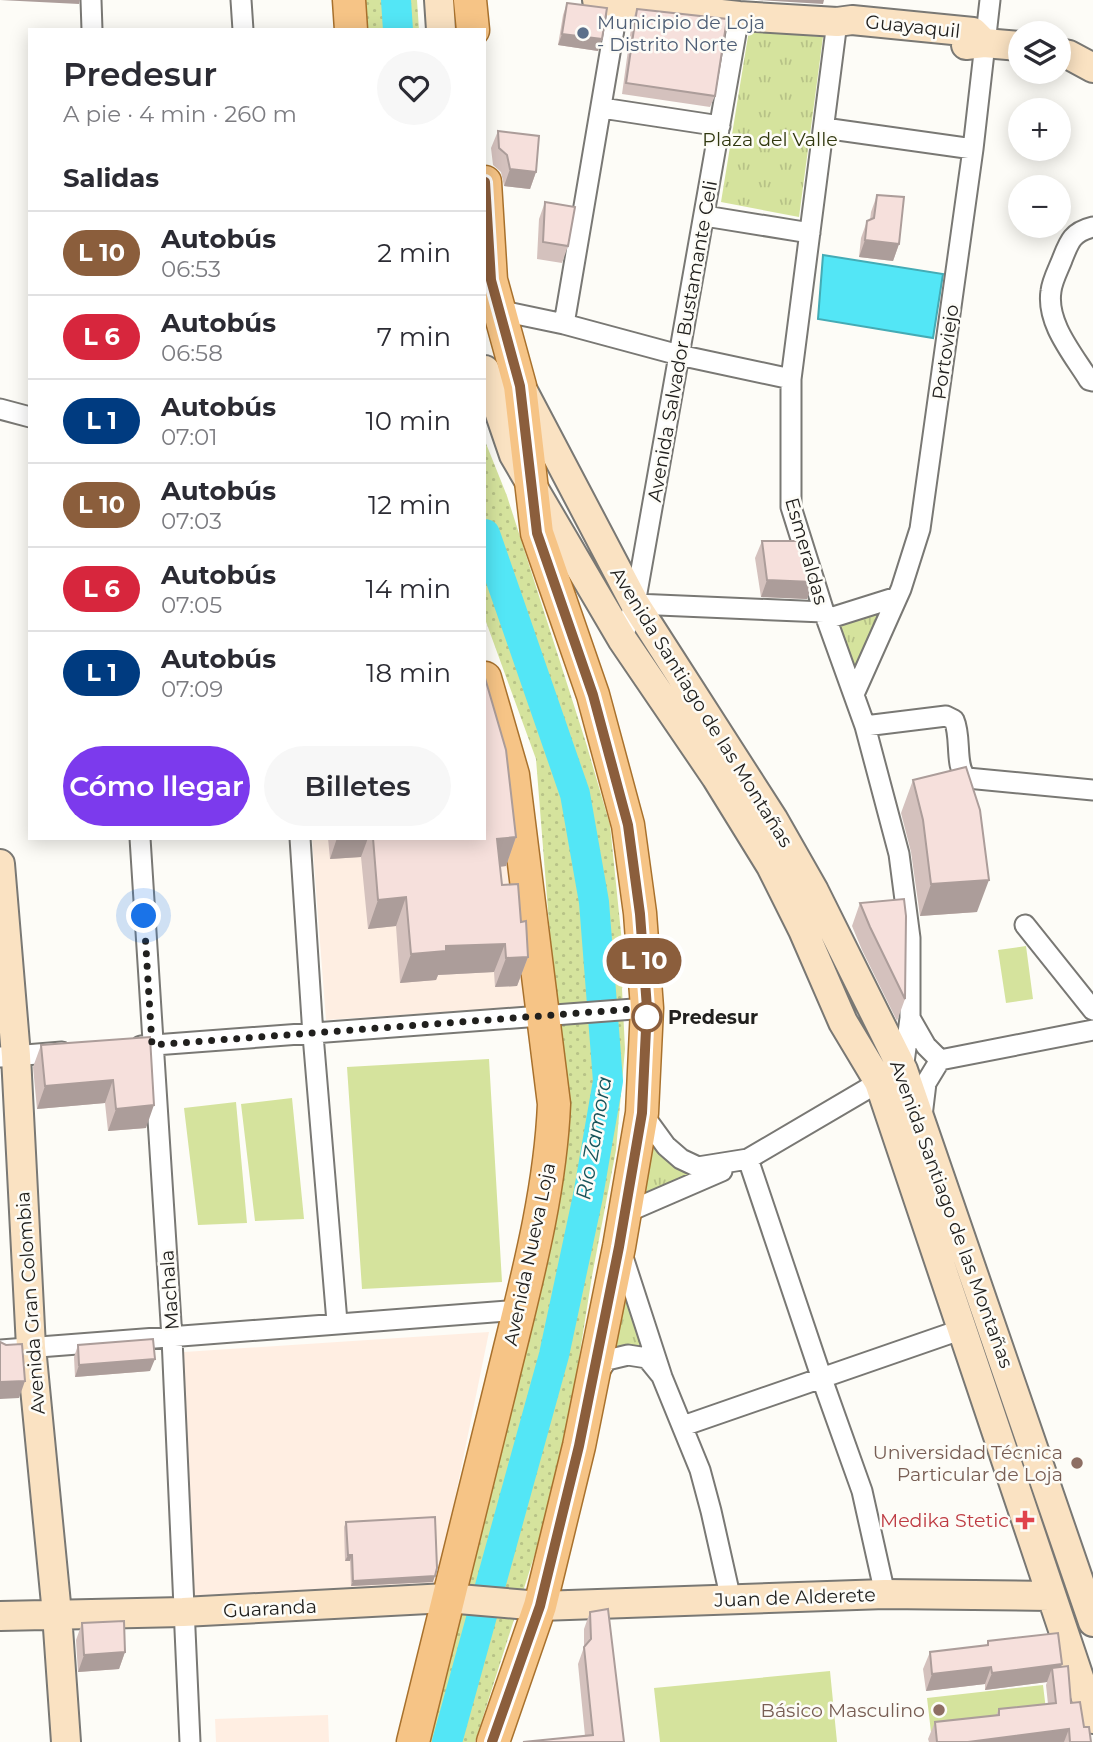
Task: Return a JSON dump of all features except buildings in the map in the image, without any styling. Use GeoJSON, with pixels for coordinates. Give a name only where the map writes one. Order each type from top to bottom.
{"type":"FeatureCollection","features":[{"type":"Feature","properties":{"kind":"main road"},"geometry":{"type":"LineString","coordinates":[[349,0],[351,28]]}},
{"type":"Feature","properties":{"kind":"main road"},"geometry":{"type":"LineString","coordinates":[[439,0],[441,28]]}},
{"type":"Feature","properties":{"kind":"main road"},"geometry":{"type":"LineString","coordinates":[[470,0],[472,28]]}},
{"type":"Feature","properties":{"kind":"main road","name":"Guayaquil"},"geometry":{"type":"LineString","coordinates":[[612,1],[740,8],[837,22],[850,31],[971,46],[984,43],[1008,45]]}},
{"type":"Feature","properties":{"kind":"main road"},"geometry":{"type":"LineString","coordinates":[[1071,56],[1093,68]]}},
{"type":"Feature","properties":{"kind":"main road"},"geometry":{"type":"LineString","coordinates":[[486,198],[491,309],[520,386],[537,533],[593,695],[628,825],[640,914],[642,1113],[619,1247],[579,1446],[540,1606],[493,1742]]}},
{"type":"Feature","properties":{"kind":"main road","name":"Avenida Santiago de las Montañas"},"geometry":{"type":"LineString","coordinates":[[486,373],[514,455],[622,639],[716,777],[771,866],[843,1022],[891,1076],[922,1121],[1093,1622]]}},
{"type":"Feature","properties":{"kind":"main road","name":"Avenida Santiago de las Montañas"},"geometry":{"type":"LineString","coordinates":[[520,386],[635,604],[787,843],[814,891],[891,1076],[960,1330],[1093,1719]]}},
{"type":"Feature","properties":{"kind":"main road","name":"Avenida Nueva Loja"},"geometry":{"type":"LineString","coordinates":[[413,1742],[519,1310],[547,1182],[553,1120],[551,1015],[513,775],[486,681]]}},
{"type":"Feature","properties":{"kind":"main road","name":"Avenida Gran Colombia"},"geometry":{"type":"LineString","coordinates":[[0,864],[8,1056],[30,1348],[57,1614],[66,1742]]}},
{"type":"Feature","properties":{"kind":"main road","name":"Juan de Alderete"},"geometry":{"type":"LineString","coordinates":[[540,1606],[885,1594],[1050,1596]]}},
{"type":"Feature","properties":{"kind":"main road","name":"Guaranda"},"geometry":{"type":"LineString","coordinates":[[0,1616],[183,1612],[447,1598],[540,1606]]}},
{"type":"Feature","properties":{"kind":"street"},"geometry":{"type":"LineString","coordinates":[[92,0],[92,28]]}},
{"type":"Feature","properties":{"kind":"street"},"geometry":{"type":"LineString","coordinates":[[241,0],[243,28]]}},
{"type":"Feature","properties":{"kind":"street","name":"Portoviejo"},"geometry":{"type":"LineString","coordinates":[[855,692],[897,597],[920,529],[973,149],[990,0]]}},
{"type":"Feature","properties":{"kind":"street"},"geometry":{"type":"LineString","coordinates":[[564,324],[602,108],[612,1]]}},
{"type":"Feature","properties":{"kind":"street","name":"Avenida Salvador Bustamante Celi"},"geometry":{"type":"LineString","coordinates":[[622,639],[635,604],[740,8]]}},
{"type":"Feature","properties":{"kind":"street","name":"Esmeraldas"},"geometry":{"type":"LineString","coordinates":[[837,22],[791,379],[791,507],[825,616],[855,692],[900,855],[910,938],[909,1018],[891,1076]]}},
{"type":"Feature","properties":{"kind":"street"},"geometry":{"type":"LineString","coordinates":[[602,108],[720,126]]}},
{"type":"Feature","properties":{"kind":"street"},"geometry":{"type":"LineString","coordinates":[[824,128],[973,149]]}},
{"type":"Feature","properties":{"kind":"street"},"geometry":{"type":"LineString","coordinates":[[705,216],[810,233]]}},
{"type":"Feature","properties":{"kind":"street"},"geometry":{"type":"LineString","coordinates":[[1093,227],[1071,237],[1051,288],[1050,306],[1058,328],[1089,380],[1093,381]]}},
{"type":"Feature","properties":{"kind":"street"},"geometry":{"type":"LineString","coordinates":[[491,309],[791,379]]}},
{"type":"Feature","properties":{"kind":"street"},"geometry":{"type":"LineString","coordinates":[[0,409],[28,416]]}},
{"type":"Feature","properties":{"kind":"street"},"geometry":{"type":"LineString","coordinates":[[635,604],[825,616],[897,597]]}},
{"type":"Feature","properties":{"kind":"street"},"geometry":{"type":"LineString","coordinates":[[865,726],[946,716],[954,720],[957,727],[961,773],[967,778],[1093,790]]}},
{"type":"Feature","properties":{"kind":"street","name":"Machala"},"geometry":{"type":"LineString","coordinates":[[140,840],[172,1338],[190,1742]]}},
{"type":"Feature","properties":{"kind":"street"},"geometry":{"type":"LineString","coordinates":[[300,840],[337,1322]]}},
{"type":"Feature","properties":{"kind":"street"},"geometry":{"type":"LineString","coordinates":[[1026,925],[1093,1010]]}},
{"type":"Feature","properties":{"kind":"street"},"geometry":{"type":"LineString","coordinates":[[125,1047],[313,1035],[640,1008]]}},
{"type":"Feature","properties":{"kind":"street"},"geometry":{"type":"LineString","coordinates":[[909,1018],[926,1046],[940,1060]]}},
{"type":"Feature","properties":{"kind":"street"},"geometry":{"type":"LineString","coordinates":[[922,1121],[926,1083],[940,1060],[1093,1030]]}},
{"type":"Feature","properties":{"kind":"street"},"geometry":{"type":"LineString","coordinates":[[8,1056],[84,1051]]}},
{"type":"Feature","properties":{"kind":"street"},"geometry":{"type":"LineString","coordinates":[[625,1213],[748,1159],[891,1076]]}},
{"type":"Feature","properties":{"kind":"street"},"geometry":{"type":"LineString","coordinates":[[642,1113],[666,1146],[681,1159],[698,1167],[748,1159]]}},
{"type":"Feature","properties":{"kind":"street"},"geometry":{"type":"LineString","coordinates":[[748,1159],[866,1502],[885,1594]]}},
{"type":"Feature","properties":{"kind":"street"},"geometry":{"type":"LineString","coordinates":[[619,1247],[662,1377],[700,1469],[731,1600]]}},
{"type":"Feature","properties":{"kind":"street"},"geometry":{"type":"LineString","coordinates":[[0,1350],[519,1310]]}},
{"type":"Feature","properties":{"kind":"street"},"geometry":{"type":"LineString","coordinates":[[683,1426],[960,1330]]}},
{"type":"Feature","properties":{"kind":"street"},"geometry":{"type":"LineString","coordinates":[[590,1384],[607,1360],[628,1355],[647,1358],[662,1377]]}},
{"type":"Feature","properties":{"kind":"shaded area"},"geometry":{"type":"Polygon","coordinates":[[[486,705],[535,1006],[326,1020],[312,840],[486,840],[486,705]]]}},
{"type":"Feature","properties":{"kind":"shaded area"},"geometry":{"type":"Polygon","coordinates":[[[489,1332],[436,1591],[191,1602],[184,1352],[489,1332]]]}},
{"type":"Feature","properties":{"kind":"shaded area"},"geometry":{"type":"Polygon","coordinates":[[[328,1715],[329,1742],[216,1742],[215,1719],[328,1715]]]}},
{"type":"Feature","properties":{"kind":"green space"},"geometry":{"type":"Polygon","coordinates":[[[362,0],[417,0],[419,28],[364,28],[362,0]]]}},
{"type":"Feature","properties":{"kind":"green space","name":"Plaza del Valle"},"geometry":{"type":"Polygon","coordinates":[[[749,30],[823,37],[799,217],[721,202],[749,30]]]}},
{"type":"Feature","properties":{"kind":"green space"},"geometry":{"type":"Polygon","coordinates":[[[486,444],[507,496],[610,825],[625,972],[622,989],[625,1049],[616,1150],[592,1276],[561,1472],[475,1742],[422,1742],[475,1529],[557,1024],[536,759],[486,622],[486,444]]]}},
{"type":"Feature","properties":{"kind":"green space"},"geometry":{"type":"Polygon","coordinates":[[[897,597],[855,692],[827,619],[897,597]]]}},
{"type":"Feature","properties":{"kind":"green space"},"geometry":{"type":"Polygon","coordinates":[[[1026,946],[1033,999],[1006,1003],[998,950],[1026,946]]]}},
{"type":"Feature","properties":{"kind":"green space"},"geometry":{"type":"Polygon","coordinates":[[[489,1059],[502,1282],[362,1289],[347,1067],[489,1059]]]}},
{"type":"Feature","properties":{"kind":"green space"},"geometry":{"type":"Polygon","coordinates":[[[292,1098],[304,1219],[255,1221],[241,1104],[292,1098]]]}},
{"type":"Feature","properties":{"kind":"green space"},"geometry":{"type":"Polygon","coordinates":[[[236,1102],[247,1223],[198,1225],[184,1108],[236,1102]]]}},
{"type":"Feature","properties":{"kind":"green space"},"geometry":{"type":"Polygon","coordinates":[[[655,1132],[717,1173],[625,1213],[655,1132]]]}},
{"type":"Feature","properties":{"kind":"green space"},"geometry":{"type":"Polygon","coordinates":[[[619,1247],[647,1358],[607,1360],[619,1247]]]}},
{"type":"Feature","properties":{"kind":"green space"},"geometry":{"type":"Polygon","coordinates":[[[830,1671],[837,1742],[660,1742],[654,1688],[830,1671]]]}},
{"type":"Feature","properties":{"kind":"green space"},"geometry":{"type":"Polygon","coordinates":[[[1043,1685],[1047,1718],[931,1732],[927,1698],[1043,1685]]]}},
{"type":"Feature","properties":{"kind":"water"},"geometry":{"type":"Polygon","coordinates":[[[823,255],[943,274],[933,338],[818,319],[823,255]]]}},
{"type":"Feature","properties":{"kind":"waterway","name":"Río Zamora"},"geometry":{"type":"LineString","coordinates":[[396,0],[398,28]]}},
{"type":"Feature","properties":{"kind":"waterway","name":"Río Zamora"},"geometry":{"type":"LineString","coordinates":[[447,1742],[554,1355],[588,1196],[608,1081],[594,902],[575,794],[486,537]]}},
{"type":"Feature","properties":{"kind":"bus line"},"geometry":{"type":"LineString","coordinates":[[486,198],[491,280],[520,386],[537,533],[593,695],[628,825],[640,914],[647,1008],[642,1113],[619,1247],[579,1446],[540,1606],[492,1742]]}},
{"type":"Feature","properties":{"kind":"place","name":"Municipio de Loja - Distrito Norte"},"geometry":{"type":"Point","coordinates":[583,33]}},
{"type":"Feature","properties":{"kind":"place","name":"Predesur"},"geometry":{"type":"Point","coordinates":[647,1017]}},
{"type":"Feature","properties":{"kind":"place","name":"Universidad Técnica Particular de Loja"},"geometry":{"type":"Point","coordinates":[1077,1463]}},
{"type":"Feature","properties":{"kind":"place","name":"Medika Stetic"},"geometry":{"type":"Point","coordinates":[1025,1520]}},
{"type":"Feature","properties":{"kind":"place","name":"Básico Masculino"},"geometry":{"type":"Point","coordinates":[939,1710]}},
{"type":"Feature","properties":{"kind":"route"},"geometry":{"type":"LineString","coordinates":[[144,916],[152,1045],[647,1008],[647,1017]]}}]}
